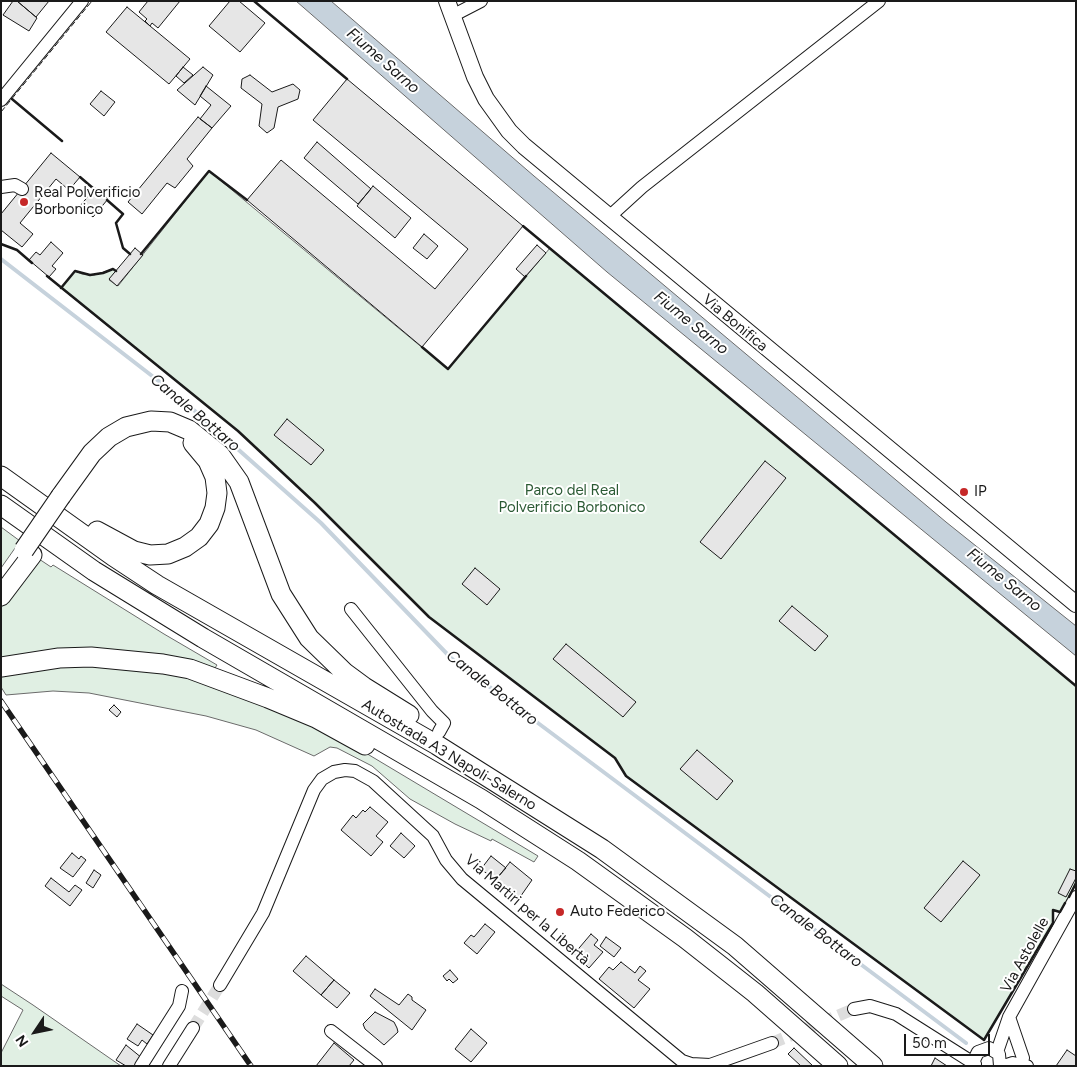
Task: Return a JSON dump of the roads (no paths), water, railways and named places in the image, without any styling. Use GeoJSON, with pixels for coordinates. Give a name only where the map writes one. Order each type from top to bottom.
{"type":"FeatureCollection","features":[{"type":"Feature","properties":{"kind":"highway"},"geometry":{"type":"LineString","coordinates":[[1,596],[28,552],[65,499],[92,453],[109,438],[126,427],[151,421],[170,422],[189,430],[220,455],[239,482],[252,512],[281,594],[309,638],[325,655],[364,687],[464,748],[520,796]]}},
{"type":"Feature","properties":{"kind":"highway"},"geometry":{"type":"LineString","coordinates":[[1,462],[117,543],[134,551],[150,555],[168,554],[185,547],[199,537],[209,524],[216,508],[217,493],[208,461],[198,448],[186,438],[170,432],[138,431],[110,448],[100,457],[65,499]]}},
{"type":"Feature","properties":{"kind":"highway","name":"Autostrada A3 Napoli-Salerno"},"geometry":{"type":"LineString","coordinates":[[1,476],[157,585],[437,745],[602,849],[728,941],[813,1012],[873,1066]]}},
{"type":"Feature","properties":{"kind":"highway","name":"Autostrada A3 Napoli-Salerno"},"geometry":{"type":"LineString","coordinates":[[1,505],[71,556],[136,597],[481,799],[578,861],[685,938],[755,993],[838,1066]]}},
{"type":"Feature","properties":{"kind":"highway"},"geometry":{"type":"LineString","coordinates":[[1,581],[28,552]]}},
{"type":"Feature","properties":{"kind":"highway"},"geometry":{"type":"LineString","coordinates":[[1,667],[59,658],[92,657],[124,659],[190,670],[316,718],[410,768],[481,799]]}},
{"type":"Feature","properties":{"kind":"main road","name":"Via Bonifica"},"geometry":{"type":"LineString","coordinates":[[450,8],[475,76],[495,113],[524,146],[608,218],[1076,604]]}},
{"type":"Feature","properties":{"kind":"street"},"geometry":{"type":"LineString","coordinates":[[1,100],[82,1]]}},
{"type":"Feature","properties":{"kind":"street"},"geometry":{"type":"LineString","coordinates":[[450,8],[481,1]]}},
{"type":"Feature","properties":{"kind":"street"},"geometry":{"type":"LineString","coordinates":[[608,218],[642,187],[879,1]]}},
{"type":"Feature","properties":{"kind":"street"},"geometry":{"type":"LineString","coordinates":[[1,187],[15,185],[22,189]]}},
{"type":"Feature","properties":{"kind":"street"},"geometry":{"type":"LineString","coordinates":[[351,609],[432,711],[444,723],[439,732]]}},
{"type":"Feature","properties":{"kind":"street","name":"Via Martiri per la Libertà"},"geometry":{"type":"LineString","coordinates":[[220,985],[263,913],[314,790],[322,779],[334,772],[356,771],[373,781],[423,825],[433,836],[453,869],[469,885],[682,1064],[710,1065],[772,1043]]}},
{"type":"Feature","properties":{"kind":"street","name":"Via Astolelle"},"geometry":{"type":"LineString","coordinates":[[975,1065],[975,1056],[992,1054],[1006,1023],[1076,897]]}},
{"type":"Feature","properties":{"kind":"street"},"geometry":{"type":"LineString","coordinates":[[141,1066],[179,1006],[182,991]]}},
{"type":"Feature","properties":{"kind":"street"},"geometry":{"type":"LineString","coordinates":[[854,1010],[870,1006],[896,1014],[975,1065]]}},
{"type":"Feature","properties":{"kind":"street"},"geometry":{"type":"LineString","coordinates":[[1006,1023],[1027,1063]]}},
{"type":"Feature","properties":{"kind":"street"},"geometry":{"type":"LineString","coordinates":[[169,1066],[194,1028]]}},
{"type":"Feature","properties":{"kind":"street"},"geometry":{"type":"LineString","coordinates":[[330,1031],[376,1066]]}},
{"type":"Feature","properties":{"kind":"street"},"geometry":{"type":"LineString","coordinates":[[950,1050],[992,1054],[1009,1053],[1027,1063]]}},
{"type":"Feature","properties":{"kind":"street"},"geometry":{"type":"LineString","coordinates":[[1004,1066],[1013,1062],[1027,1063]]}},
{"type":"Feature","properties":{"kind":"water","name":"Fiume Sarno"},"geometry":{"type":"Polygon","coordinates":[[[296,1],[331,1],[534,176],[946,522],[1076,626],[1076,656],[607,272],[296,1]]]}},
{"type":"Feature","properties":{"kind":"waterway","name":"Canale Bottaro"},"geometry":{"type":"LineString","coordinates":[[1,259],[178,396],[321,523],[451,658],[966,1043]]}},
{"type":"Feature","properties":{"kind":"tunnel"},"geometry":{"type":"LineString","coordinates":[[193,1028],[220,985]]}},
{"type":"Feature","properties":{"kind":"tunnel"},"geometry":{"type":"LineString","coordinates":[[772,1043],[854,1009]]}},
{"type":"Feature","properties":{"kind":"railway"},"geometry":{"type":"LineString","coordinates":[[1,701],[251,1066]]}},
{"type":"Feature","properties":{"kind":"place","name":"Real Polverificio Borbonico"},"geometry":{"type":"Point","coordinates":[24,202]}},
{"type":"Feature","properties":{"kind":"place","name":"IP"},"geometry":{"type":"Point","coordinates":[964,492]}},
{"type":"Feature","properties":{"kind":"place","name":"Auto Federico"},"geometry":{"type":"Point","coordinates":[560,912]}},
{"type":"Feature","properties":{"kind":"park label","name":"Parco del Real Polverificio Borbonico"},"geometry":{"type":"Point","coordinates":[572,500]}}]}
